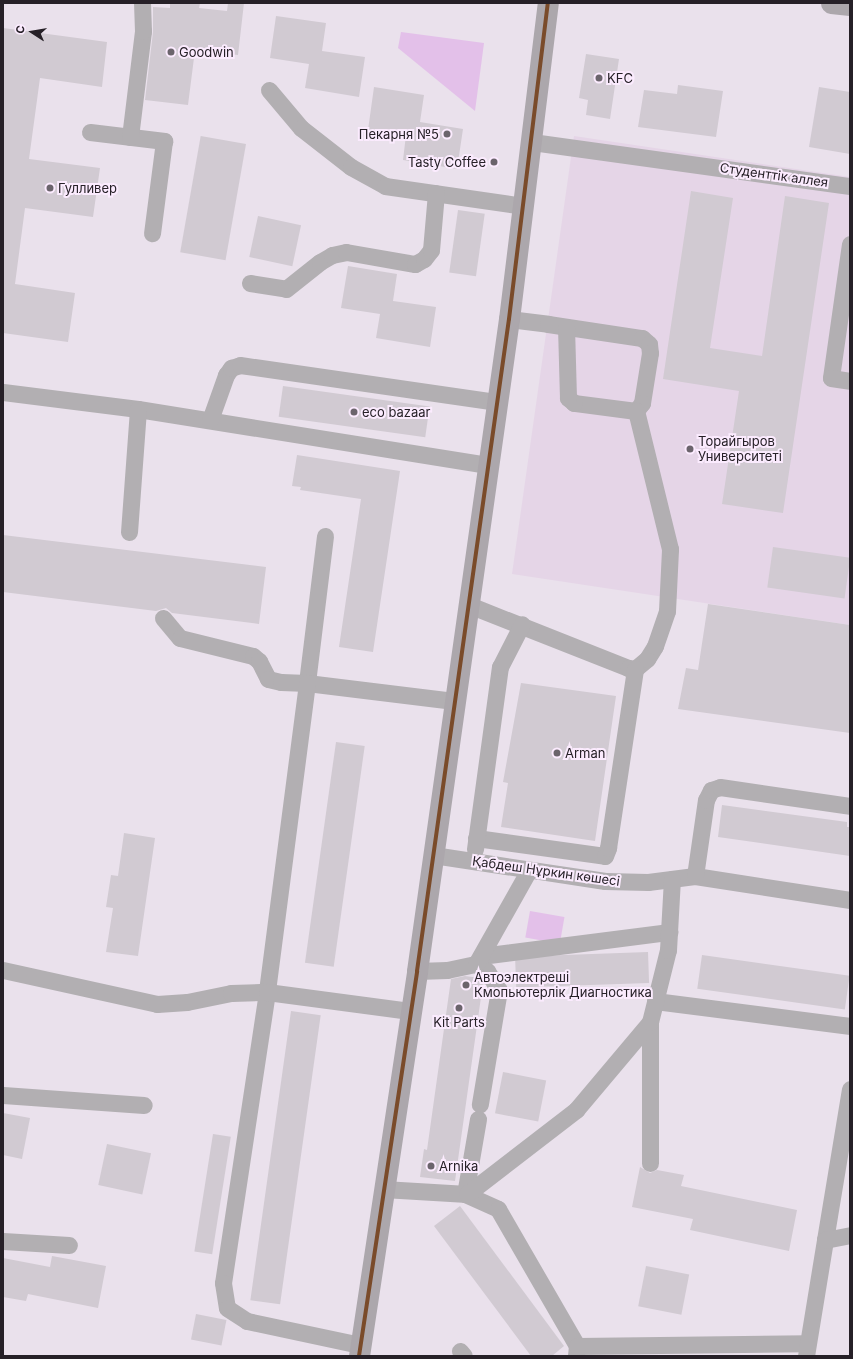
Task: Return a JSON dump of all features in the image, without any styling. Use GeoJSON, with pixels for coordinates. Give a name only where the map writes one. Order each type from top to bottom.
{"type":"FeatureCollection","features":[{"type":"Feature","properties":{"kind":"main road"},"geometry":{"type":"LineString","coordinates":[[360,1350],[382,1189],[417,971],[509,319],[548,3]]}},
{"type":"Feature","properties":{"kind":"main road"},"geometry":{"type":"LineString","coordinates":[[831,3],[850,6]]}},
{"type":"Feature","properties":{"kind":"street"},"geometry":{"type":"LineString","coordinates":[[130,137],[143,31],[142,3]]}},
{"type":"Feature","properties":{"kind":"street"},"geometry":{"type":"LineString","coordinates":[[269,90],[301,128],[351,167],[385,186],[523,206]]}},
{"type":"Feature","properties":{"kind":"street"},"geometry":{"type":"LineString","coordinates":[[90,132],[164,141],[152,233]]}},
{"type":"Feature","properties":{"kind":"street","name":"Студенттік аллея"},"geometry":{"type":"LineString","coordinates":[[532,142],[850,186]]}},
{"type":"Feature","properties":{"kind":"street"},"geometry":{"type":"LineString","coordinates":[[250,283],[286,289],[320,262],[332,255],[346,252],[415,264],[424,259],[431,250],[436,194]]}},
{"type":"Feature","properties":{"kind":"street"},"geometry":{"type":"LineString","coordinates":[[850,244],[831,378],[850,381]]}},
{"type":"Feature","properties":{"kind":"street"},"geometry":{"type":"LineString","coordinates":[[509,319],[642,338],[649,344],[642,403],[636,411]]}},
{"type":"Feature","properties":{"kind":"street"},"geometry":{"type":"LineString","coordinates":[[566,327],[568,398],[574,403],[636,411]]}},
{"type":"Feature","properties":{"kind":"street"},"geometry":{"type":"LineString","coordinates":[[210,420],[226,375],[231,368],[240,365],[497,402]]}},
{"type":"Feature","properties":{"kind":"street"},"geometry":{"type":"LineString","coordinates":[[3,392],[138,409],[488,465]]}},
{"type":"Feature","properties":{"kind":"street"},"geometry":{"type":"LineString","coordinates":[[129,532],[138,409]]}},
{"type":"Feature","properties":{"kind":"street"},"geometry":{"type":"LineString","coordinates":[[476,838],[604,856],[608,848],[635,669],[640,666],[655,646],[663,627],[666,610],[670,549],[636,411]]}},
{"type":"Feature","properties":{"kind":"street"},"geometry":{"type":"LineString","coordinates":[[325,536],[267,992],[223,1283],[227,1308],[247,1321],[360,1350]]}},
{"type":"Feature","properties":{"kind":"street"},"geometry":{"type":"LineString","coordinates":[[469,605],[522,624],[635,669]]}},
{"type":"Feature","properties":{"kind":"street"},"geometry":{"type":"LineString","coordinates":[[163,618],[180,638],[253,656],[259,661],[268,679],[281,682],[307,683],[454,701]]}},
{"type":"Feature","properties":{"kind":"street"},"geometry":{"type":"LineString","coordinates":[[473,861],[500,667],[522,624]]}},
{"type":"Feature","properties":{"kind":"street"},"geometry":{"type":"LineString","coordinates":[[695,876],[706,800],[711,790],[720,787],[850,806]]}},
{"type":"Feature","properties":{"kind":"street"},"geometry":{"type":"LineString","coordinates":[[478,960],[536,871],[547,849]]}},
{"type":"Feature","properties":{"kind":"street","name":"Қабдеш Нұркин көшесі"},"geometry":{"type":"LineString","coordinates":[[433,855],[536,871],[627,882],[695,876],[850,900]]}},
{"type":"Feature","properties":{"kind":"street"},"geometry":{"type":"LineString","coordinates":[[650,1164],[650,1022],[668,950],[672,879]]}},
{"type":"Feature","properties":{"kind":"street"},"geometry":{"type":"LineString","coordinates":[[417,971],[446,970],[478,960],[669,932]]}},
{"type":"Feature","properties":{"kind":"street"},"geometry":{"type":"LineString","coordinates":[[465,1194],[498,990],[487,971],[478,960]]}},
{"type":"Feature","properties":{"kind":"street"},"geometry":{"type":"LineString","coordinates":[[3,970],[157,1004],[187,1002],[230,993],[267,992],[410,1011]]}},
{"type":"Feature","properties":{"kind":"street"},"geometry":{"type":"LineString","coordinates":[[655,1001],[850,1026]]}},
{"type":"Feature","properties":{"kind":"street"},"geometry":{"type":"LineString","coordinates":[[465,1194],[576,1110],[650,1022]]}},
{"type":"Feature","properties":{"kind":"street"},"geometry":{"type":"LineString","coordinates":[[382,1189],[465,1194],[498,1209],[577,1351],[806,1350],[850,1089]]}},
{"type":"Feature","properties":{"kind":"street"},"geometry":{"type":"LineString","coordinates":[[3,1095],[144,1105]]}},
{"type":"Feature","properties":{"kind":"street"},"geometry":{"type":"LineString","coordinates":[[825,1240],[850,1235]]}},
{"type":"Feature","properties":{"kind":"street"},"geometry":{"type":"LineString","coordinates":[[3,1242],[69,1245]]}},
{"type":"Feature","properties":{"kind":"shaded area"},"geometry":{"type":"Polygon","coordinates":[[[401,32],[484,43],[475,111],[398,48],[401,32]]]}},
{"type":"Feature","properties":{"kind":"shaded area","name":"Торайгыров Университеті"},"geometry":{"type":"Polygon","coordinates":[[[574,136],[850,177],[850,625],[512,574],[574,136]]]}},
{"type":"Feature","properties":{"kind":"shaded area"},"geometry":{"type":"Polygon","coordinates":[[[530,911],[564,917],[560,944],[525,938],[530,911]]]}},
{"type":"Feature","properties":{"kind":"building","name":"Goodwin"},"geometry":{"type":"Polygon","coordinates":[[[170,3],[200,3],[199,8],[227,11],[228,3],[244,3],[238,55],[195,50],[188,105],[145,100],[153,32],[153,7],[170,8],[170,3]]]}},
{"type":"Feature","properties":{"kind":"building"},"geometry":{"type":"Polygon","coordinates":[[[276,16],[326,23],[322,51],[365,57],[359,97],[305,88],[309,64],[270,58],[276,16]]]}},
{"type":"Feature","properties":{"kind":"building","name":"Гулливер"},"geometry":{"type":"Polygon","coordinates":[[[3,28],[107,42],[102,87],[40,78],[29,159],[100,168],[93,217],[25,208],[15,284],[75,293],[68,342],[3,333],[3,28]]]}},
{"type":"Feature","properties":{"kind":"building","name":"KFC"},"geometry":{"type":"Polygon","coordinates":[[[586,54],[619,59],[610,119],[586,115],[588,100],[579,98],[586,54]]]}},
{"type":"Feature","properties":{"kind":"building"},"geometry":{"type":"Polygon","coordinates":[[[678,85],[723,91],[716,137],[638,127],[644,90],[677,94],[678,85]]]}},
{"type":"Feature","properties":{"kind":"building"},"geometry":{"type":"Polygon","coordinates":[[[374,87],[424,95],[420,122],[463,129],[457,169],[403,160],[406,135],[368,130],[374,87]]]}},
{"type":"Feature","properties":{"kind":"building"},"geometry":{"type":"Polygon","coordinates":[[[819,87],[850,92],[850,154],[809,147],[819,87]]]}},
{"type":"Feature","properties":{"kind":"building"},"geometry":{"type":"Polygon","coordinates":[[[201,136],[246,144],[226,260],[180,252],[201,136]]]}},
{"type":"Feature","properties":{"kind":"building"},"geometry":{"type":"Polygon","coordinates":[[[691,191],[733,198],[710,348],[762,356],[785,196],[829,203],[783,513],[722,504],[739,391],[663,379],[691,191]]]}},
{"type":"Feature","properties":{"kind":"building"},"geometry":{"type":"Polygon","coordinates":[[[458,210],[485,214],[476,276],[449,272],[458,210]]]}},
{"type":"Feature","properties":{"kind":"building"},"geometry":{"type":"Polygon","coordinates":[[[258,216],[301,225],[292,266],[249,257],[258,216]]]}},
{"type":"Feature","properties":{"kind":"building"},"geometry":{"type":"Polygon","coordinates":[[[348,266],[397,274],[393,301],[436,307],[430,347],[376,338],[380,314],[341,308],[348,266]]]}},
{"type":"Feature","properties":{"kind":"building","name":"eco bazaar"},"geometry":{"type":"Polygon","coordinates":[[[283,386],[430,407],[425,437],[279,417],[283,386]]]}},
{"type":"Feature","properties":{"kind":"building"},"geometry":{"type":"Polygon","coordinates":[[[297,455],[400,471],[373,652],[339,647],[361,499],[300,490],[301,487],[292,486],[297,455]]]}},
{"type":"Feature","properties":{"kind":"building"},"geometry":{"type":"Polygon","coordinates":[[[3,535],[266,567],[259,624],[172,613],[166,608],[156,611],[3,592],[3,535]]]}},
{"type":"Feature","properties":{"kind":"building"},"geometry":{"type":"Polygon","coordinates":[[[773,547],[850,558],[845,598],[767,588],[773,547]]]}},
{"type":"Feature","properties":{"kind":"building"},"geometry":{"type":"Polygon","coordinates":[[[708,604],[850,625],[850,733],[678,709],[686,668],[698,670],[708,604]]]}},
{"type":"Feature","properties":{"kind":"building","name":"Arman"},"geometry":{"type":"Polygon","coordinates":[[[521,683],[616,696],[595,841],[501,827],[508,783],[503,782],[521,683]]]}},
{"type":"Feature","properties":{"kind":"building"},"geometry":{"type":"Polygon","coordinates":[[[336,742],[365,746],[334,967],[305,963],[336,742]]]}},
{"type":"Feature","properties":{"kind":"building"},"geometry":{"type":"Polygon","coordinates":[[[722,805],[847,822],[847,827],[850,827],[850,856],[718,837],[722,805]]]}},
{"type":"Feature","properties":{"kind":"building"},"geometry":{"type":"Polygon","coordinates":[[[124,833],[155,838],[138,956],[106,952],[113,908],[106,907],[111,875],[118,876],[124,833]]]}},
{"type":"Feature","properties":{"kind":"building"},"geometry":{"type":"Polygon","coordinates":[[[648,952],[649,983],[516,988],[515,957],[648,952]]]}},
{"type":"Feature","properties":{"kind":"building"},"geometry":{"type":"Polygon","coordinates":[[[702,955],[850,976],[845,1009],[697,989],[702,955]]]}},
{"type":"Feature","properties":{"kind":"building"},"geometry":{"type":"Polygon","coordinates":[[[465,976],[480,978],[483,983],[455,1181],[420,1177],[424,1149],[427,1150],[451,979],[465,976]]]}},
{"type":"Feature","properties":{"kind":"building"},"geometry":{"type":"Polygon","coordinates":[[[291,1011],[321,1015],[280,1304],[250,1300],[291,1011]]]}},
{"type":"Feature","properties":{"kind":"building"},"geometry":{"type":"Polygon","coordinates":[[[503,1072],[546,1080],[538,1122],[495,1113],[503,1072]]]}},
{"type":"Feature","properties":{"kind":"building"},"geometry":{"type":"Polygon","coordinates":[[[3,1113],[30,1118],[22,1159],[3,1155],[3,1113]]]}},
{"type":"Feature","properties":{"kind":"building"},"geometry":{"type":"Polygon","coordinates":[[[213,1134],[231,1137],[212,1254],[194,1252],[213,1134]]]}},
{"type":"Feature","properties":{"kind":"building"},"geometry":{"type":"Polygon","coordinates":[[[107,1144],[151,1153],[142,1194],[98,1185],[107,1144]]]}},
{"type":"Feature","properties":{"kind":"building"},"geometry":{"type":"Polygon","coordinates":[[[640,1167],[650,1173],[657,1170],[684,1175],[681,1186],[797,1210],[789,1251],[690,1230],[693,1219],[632,1207],[640,1167]]]}},
{"type":"Feature","properties":{"kind":"building"},"geometry":{"type":"Polygon","coordinates":[[[460,1206],[564,1346],[552,1356],[531,1356],[434,1226],[460,1206]]]}},
{"type":"Feature","properties":{"kind":"building"},"geometry":{"type":"Polygon","coordinates":[[[52,1256],[106,1266],[98,1308],[28,1294],[26,1301],[3,1297],[3,1258],[50,1267],[52,1256]]]}},
{"type":"Feature","properties":{"kind":"building"},"geometry":{"type":"Polygon","coordinates":[[[646,1266],[689,1274],[681,1315],[638,1306],[646,1266]]]}},
{"type":"Feature","properties":{"kind":"building"},"geometry":{"type":"Polygon","coordinates":[[[196,1314],[226,1320],[221,1345],[191,1340],[196,1314]]]}},
{"type":"Feature","properties":{"kind":"transit line"},"geometry":{"type":"LineString","coordinates":[[359,1356],[417,971],[509,319],[548,3]]}},
{"type":"Feature","properties":{"kind":"place","name":"Goodwin"},"geometry":{"type":"Point","coordinates":[171,52]}},
{"type":"Feature","properties":{"kind":"place","name":"KFC"},"geometry":{"type":"Point","coordinates":[599,78]}},
{"type":"Feature","properties":{"kind":"place","name":"Пекарня №5"},"geometry":{"type":"Point","coordinates":[447,134]}},
{"type":"Feature","properties":{"kind":"place","name":"Tasty Coffee"},"geometry":{"type":"Point","coordinates":[494,162]}},
{"type":"Feature","properties":{"kind":"place","name":"Гулливер"},"geometry":{"type":"Point","coordinates":[50,188]}},
{"type":"Feature","properties":{"kind":"place","name":"eco bazaar"},"geometry":{"type":"Point","coordinates":[354,412]}},
{"type":"Feature","properties":{"kind":"place","name":"Торайгыров Университеті"},"geometry":{"type":"Point","coordinates":[690,449]}},
{"type":"Feature","properties":{"kind":"place","name":"Arman"},"geometry":{"type":"Point","coordinates":[557,753]}},
{"type":"Feature","properties":{"kind":"place","name":"Автоэлектреші Кмопьютерлік Диагностика"},"geometry":{"type":"Point","coordinates":[466,985]}},
{"type":"Feature","properties":{"kind":"place","name":"Kit Parts"},"geometry":{"type":"Point","coordinates":[459,1008]}},
{"type":"Feature","properties":{"kind":"place","name":"Arnika"},"geometry":{"type":"Point","coordinates":[431,1166]}}]}
